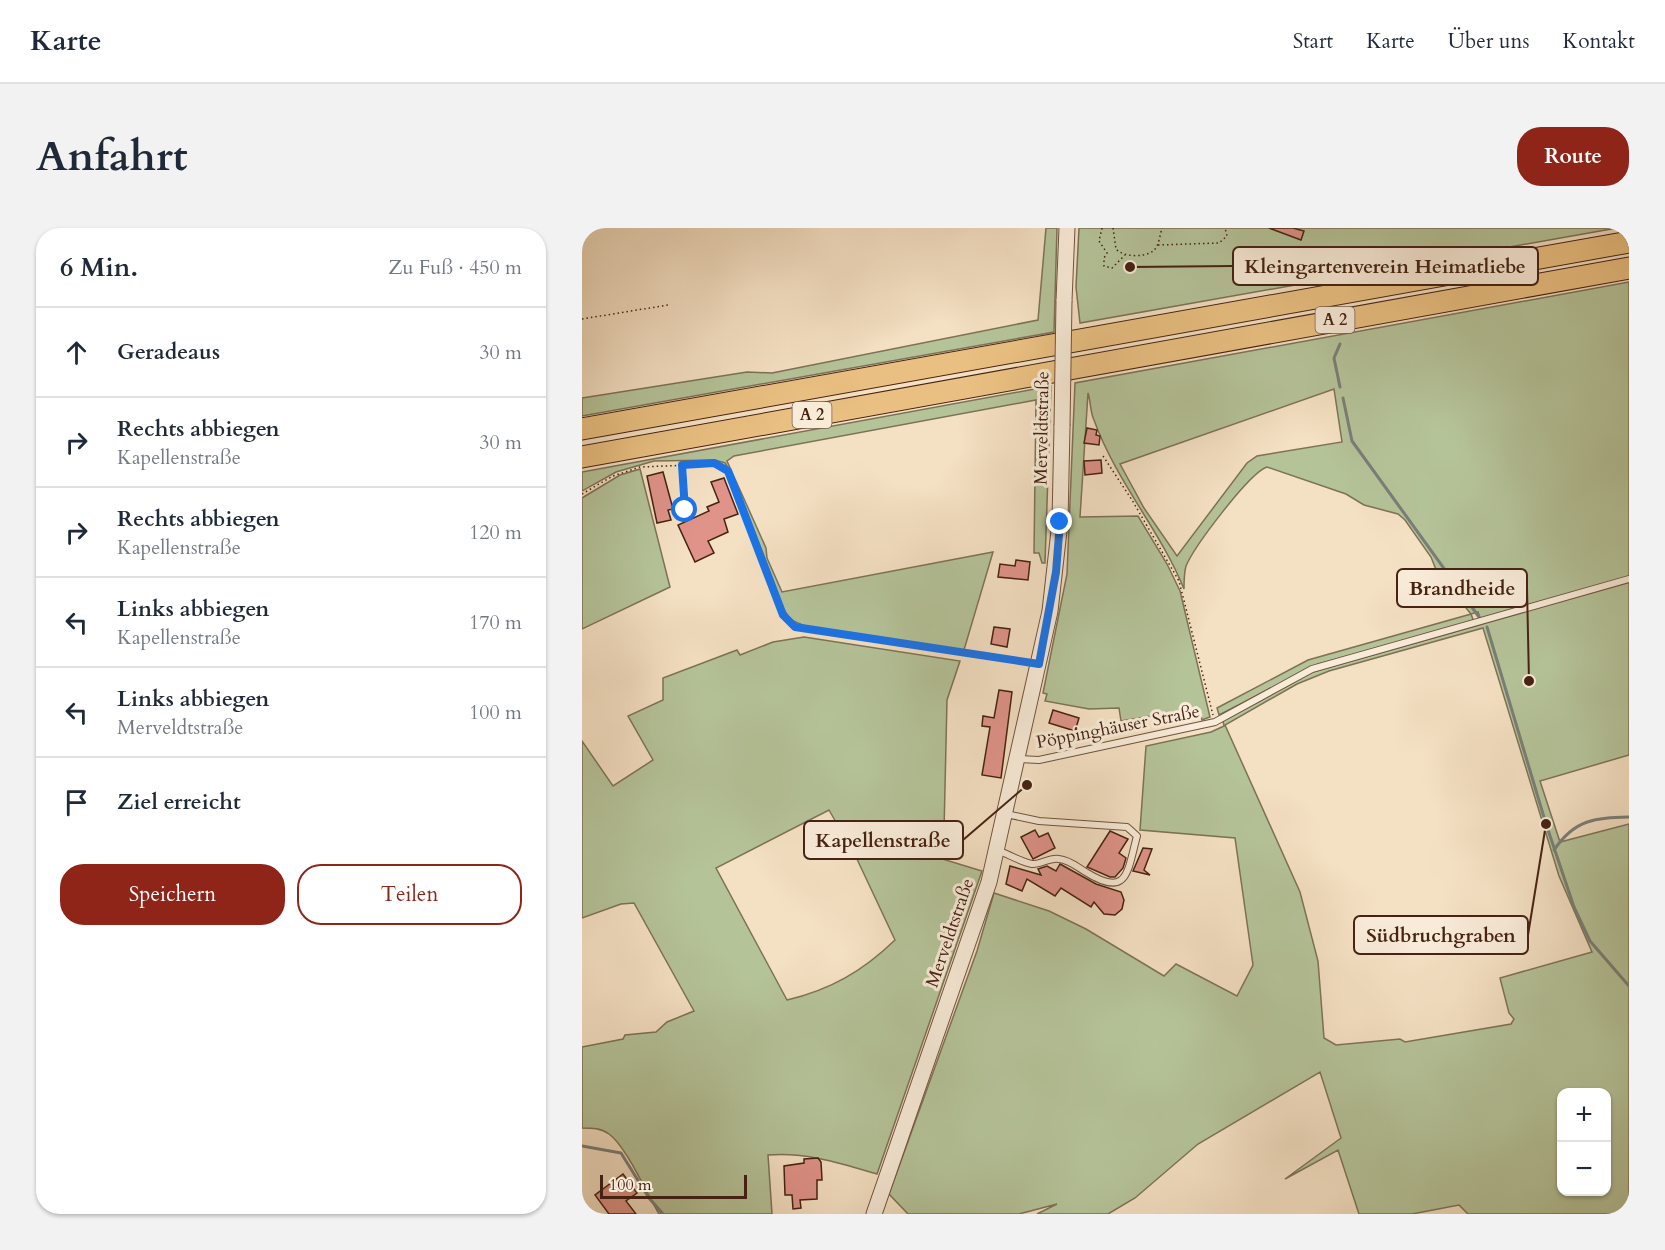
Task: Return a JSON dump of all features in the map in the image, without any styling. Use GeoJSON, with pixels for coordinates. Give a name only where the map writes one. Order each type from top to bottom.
{"type":"FeatureCollection","features":[{"type":"Feature","properties":{"kind":"highway","name":"A 2"},"geometry":{"type":"LineString","coordinates":[[582,429],[1629,242]]}},
{"type":"Feature","properties":{"kind":"highway","name":"A 2"},"geometry":{"type":"LineString","coordinates":[[582,457],[1629,268]]}},
{"type":"Feature","properties":{"kind":"street","name":"Merveldtstraße"},"geometry":{"type":"LineString","coordinates":[[874,1214],[989,882],[1039,664],[1056,572],[1067,228]]}},
{"type":"Feature","properties":{"kind":"lane","name":"Pöppinghäuser Straße"},"geometry":{"type":"LineString","coordinates":[[1018,759],[1039,760],[1215,722],[1312,669],[1629,579]]}},
{"type":"Feature","properties":{"kind":"lane"},"geometry":{"type":"LineString","coordinates":[[997,850],[1032,864],[1057,858],[1070,862],[1104,884],[1113,884],[1123,879],[1128,870],[1137,836],[1127,826],[1039,821],[1005,814]]}},
{"type":"Feature","properties":{"kind":"path"},"geometry":{"type":"LineString","coordinates":[[1102,228],[1098,238],[1107,250],[1104,266],[1112,268],[1125,255]]}},
{"type":"Feature","properties":{"kind":"path"},"geometry":{"type":"LineString","coordinates":[[1113,228],[1116,249],[1125,255],[1152,253],[1162,228]]}},
{"type":"Feature","properties":{"kind":"path"},"geometry":{"type":"LineString","coordinates":[[1157,245],[1219,243],[1227,236],[1224,228]]}},
{"type":"Feature","properties":{"kind":"path"},"geometry":{"type":"LineString","coordinates":[[582,319],[668,305]]}},
{"type":"Feature","properties":{"kind":"path"},"geometry":{"type":"LineString","coordinates":[[1103,456],[1179,581],[1215,722]]}},
{"type":"Feature","properties":{"kind":"path"},"geometry":{"type":"LineString","coordinates":[[582,494],[620,473],[640,467],[714,463],[728,471],[783,615],[795,627],[1039,664]]}},
{"type":"Feature","properties":{"kind":"path"},"geometry":{"type":"LineString","coordinates":[[682,465],[685,510]]}},
{"type":"Feature","properties":{"kind":"green space"},"geometry":{"type":"Polygon","coordinates":[[[1046,228],[1057,228],[1054,332],[582,416],[582,398],[747,372],[772,373],[1038,320],[1046,228]]]}},
{"type":"Feature","properties":{"kind":"green space"},"geometry":{"type":"Polygon","coordinates":[[[1079,228],[1617,228],[1080,323],[1076,287],[1079,228]]]}},
{"type":"Feature","properties":{"kind":"green space"},"geometry":{"type":"Polygon","coordinates":[[[1629,282],[1629,755],[1540,781],[1560,842],[1629,824],[1629,1214],[1468,1214],[1459,1205],[1412,1214],[1359,1214],[1338,1150],[1285,1179],[1341,1138],[1320,1072],[1198,1144],[1135,1198],[1108,1214],[1037,1214],[1057,1204],[1019,1214],[908,1214],[889,1194],[977,951],[994,893],[1049,911],[1086,929],[1164,976],[1176,964],[1237,996],[1253,965],[1235,838],[1140,830],[1146,746],[1211,732],[1224,726],[1223,721],[1310,673],[1482,624],[1478,612],[1471,614],[1437,572],[1431,557],[1405,520],[1398,514],[1364,505],[1346,494],[1267,467],[1248,482],[1200,543],[1186,566],[1184,589],[1163,546],[1103,442],[1093,417],[1088,393],[1080,517],[1138,516],[1167,564],[1180,591],[1210,717],[1202,720],[1199,708],[1121,721],[1119,708],[1089,709],[1045,701],[1047,694],[1043,693],[1067,574],[1075,383],[1629,282]],[[1334,389],[1120,464],[1144,508],[1177,556],[1247,463],[1257,456],[1342,442],[1334,389]],[[1483,628],[1329,671],[1297,684],[1225,725],[1300,892],[1318,961],[1324,1038],[1336,1045],[1400,1039],[1405,1042],[1511,1024],[1514,1019],[1509,1013],[1500,978],[1592,952],[1559,876],[1483,628]]]}},
{"type":"Feature","properties":{"kind":"green space"},"geometry":{"type":"Polygon","coordinates":[[[1051,386],[1045,563],[1042,563],[1039,553],[1034,553],[1036,400],[734,456],[727,461],[766,548],[767,558],[782,592],[993,552],[964,650],[807,627],[791,620],[784,610],[733,475],[725,463],[715,460],[654,461],[616,472],[582,491],[582,472],[1051,386]]]}},
{"type":"Feature","properties":{"kind":"green space"},"geometry":{"type":"Polygon","coordinates":[[[640,469],[670,587],[582,629],[582,498],[620,475],[640,469]]]}},
{"type":"Feature","properties":{"kind":"green space"},"geometry":{"type":"Polygon","coordinates":[[[1471,614],[1474,622],[1318,664],[1219,715],[1217,708],[1308,660],[1471,614]]]}},
{"type":"Feature","properties":{"kind":"green space"},"geometry":{"type":"Polygon","coordinates":[[[804,637],[960,661],[947,700],[944,831],[939,858],[982,871],[877,1174],[809,1157],[768,1155],[772,1214],[659,1214],[616,1140],[603,1131],[582,1128],[582,1047],[623,1039],[625,1035],[656,1032],[667,1022],[694,1011],[634,903],[621,904],[582,918],[582,741],[613,786],[653,760],[628,716],[663,700],[663,678],[737,650],[740,655],[773,642],[804,637]],[[829,810],[716,868],[787,1000],[818,991],[845,978],[871,961],[895,940],[856,857],[829,810]]]}},
{"type":"Feature","properties":{"kind":"building"},"geometry":{"type":"Polygon","coordinates":[[[1269,228],[1293,228],[1304,231],[1301,240],[1269,228]]]}},
{"type":"Feature","properties":{"kind":"building"},"geometry":{"type":"Polygon","coordinates":[[[1087,428],[1097,430],[1096,435],[1100,436],[1099,445],[1084,443],[1087,428]]]}},
{"type":"Feature","properties":{"kind":"building"},"geometry":{"type":"Polygon","coordinates":[[[1101,460],[1102,473],[1085,475],[1084,461],[1101,460]]]}},
{"type":"Feature","properties":{"kind":"building"},"geometry":{"type":"Polygon","coordinates":[[[663,472],[673,509],[668,510],[671,520],[657,523],[647,476],[663,472]]]}},
{"type":"Feature","properties":{"kind":"building"},"geometry":{"type":"Polygon","coordinates":[[[724,478],[738,514],[724,519],[728,532],[708,541],[714,553],[695,562],[678,525],[709,511],[707,507],[719,502],[711,482],[724,478]]]}},
{"type":"Feature","properties":{"kind":"building"},"geometry":{"type":"Polygon","coordinates":[[[1016,560],[1030,562],[1028,580],[998,577],[1000,564],[1015,566],[1016,560]]]}},
{"type":"Feature","properties":{"kind":"building"},"geometry":{"type":"Polygon","coordinates":[[[994,627],[1010,629],[1007,647],[991,644],[994,627]]]}},
{"type":"Feature","properties":{"kind":"building"},"geometry":{"type":"Polygon","coordinates":[[[999,690],[1012,692],[1001,778],[982,775],[990,727],[982,726],[983,716],[994,718],[999,690]]]}},
{"type":"Feature","properties":{"kind":"building"},"geometry":{"type":"Polygon","coordinates":[[[1053,710],[1079,718],[1075,731],[1049,723],[1053,710]]]}},
{"type":"Feature","properties":{"kind":"building"},"geometry":{"type":"Polygon","coordinates":[[[1035,830],[1039,837],[1048,833],[1055,848],[1033,859],[1021,837],[1035,830]]]}},
{"type":"Feature","properties":{"kind":"building"},"geometry":{"type":"Polygon","coordinates":[[[1110,831],[1128,839],[1119,853],[1126,858],[1123,868],[1115,877],[1087,867],[1110,831]]]}},
{"type":"Feature","properties":{"kind":"building"},"geometry":{"type":"Polygon","coordinates":[[[1143,848],[1152,849],[1144,870],[1150,875],[1133,871],[1143,848]]]}},
{"type":"Feature","properties":{"kind":"building"},"geometry":{"type":"Polygon","coordinates":[[[1060,864],[1096,884],[1121,892],[1124,900],[1122,909],[1115,915],[1104,914],[1094,902],[1091,907],[1061,888],[1055,896],[1027,879],[1022,891],[1006,884],[1010,866],[1041,875],[1038,869],[1047,866],[1056,871],[1060,864]]]}},
{"type":"Feature","properties":{"kind":"building"},"geometry":{"type":"Polygon","coordinates":[[[818,1158],[821,1162],[822,1180],[817,1180],[817,1199],[800,1200],[801,1208],[793,1209],[792,1195],[785,1195],[784,1166],[804,1163],[804,1159],[818,1158]]]}},
{"type":"Feature","properties":{"kind":"building"},"geometry":{"type":"Polygon","coordinates":[[[623,1174],[637,1193],[626,1201],[636,1214],[609,1214],[595,1195],[623,1174]]]}},
{"type":"Feature","properties":{"kind":"waterway"},"geometry":{"type":"LineString","coordinates":[[1340,344],[1334,358],[1340,387]]}},
{"type":"Feature","properties":{"kind":"waterway"},"geometry":{"type":"LineString","coordinates":[[1343,398],[1352,441],[1479,617]]}},
{"type":"Feature","properties":{"kind":"waterway"},"geometry":{"type":"LineString","coordinates":[[1487,627],[1546,824],[1574,907],[1590,941],[1629,986]]}},
{"type":"Feature","properties":{"kind":"waterway"},"geometry":{"type":"LineString","coordinates":[[1554,850],[1570,832],[1587,822],[1629,817]]}},
{"type":"Feature","properties":{"kind":"waterway"},"geometry":{"type":"LineString","coordinates":[[582,1146],[621,1153],[649,1198],[663,1214]]}},
{"type":"Feature","properties":{"kind":"place","name":"Kleingartenverein Heimatliebe"},"geometry":{"type":"Point","coordinates":[1130,267]}},
{"type":"Feature","properties":{"kind":"place","name":"Brandheide"},"geometry":{"type":"Point","coordinates":[1529,681]}},
{"type":"Feature","properties":{"kind":"place","name":"Kapellenstraße"},"geometry":{"type":"Point","coordinates":[1027,785]}},
{"type":"Feature","properties":{"kind":"place","name":"Südbruchgraben"},"geometry":{"type":"Point","coordinates":[1546,824]}},
{"type":"Feature","properties":{"kind":"route"},"geometry":{"type":"LineString","coordinates":[[685,510],[682,465],[714,463],[728,471],[783,615],[795,627],[1039,664],[1056,572],[1060,522]]}}]}
